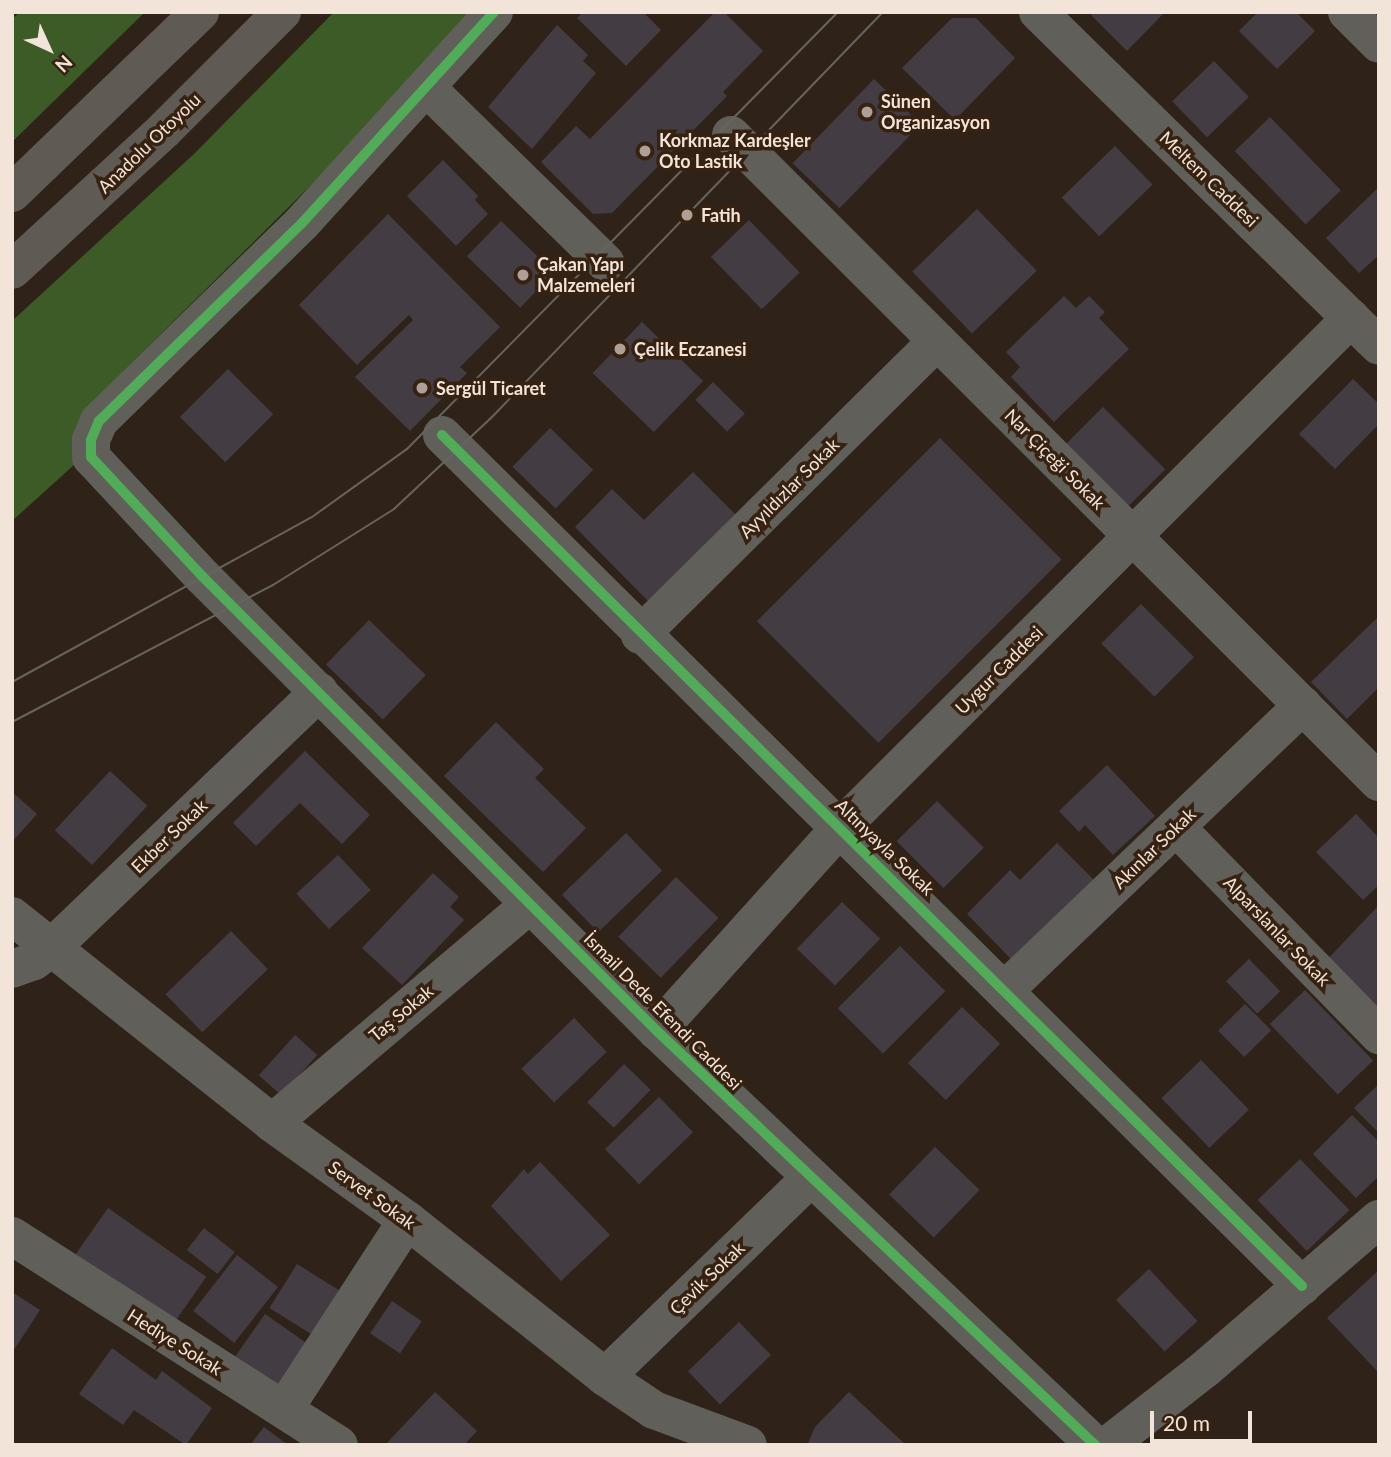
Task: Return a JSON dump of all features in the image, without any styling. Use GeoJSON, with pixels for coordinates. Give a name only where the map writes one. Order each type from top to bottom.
{"type":"FeatureCollection","features":[{"type":"Feature","properties":{"kind":"highway"},"geometry":{"type":"LineString","coordinates":[[12,193],[200,12]]}},
{"type":"Feature","properties":{"kind":"highway","name":"Anadolu Otoyolu"},"geometry":{"type":"LineString","coordinates":[[12,270],[164,130],[282,12]]}},
{"type":"Feature","properties":{"kind":"street","name":"İsmail Dede Efendi Caddesi"},"geometry":{"type":"LineString","coordinates":[[495,12],[302,223],[99,421],[91,440],[91,457],[101,471],[217,590],[657,1031],[809,1179],[1096,1445]]}},
{"type":"Feature","properties":{"kind":"street","name":"Meltem Caddesi"},"geometry":{"type":"LineString","coordinates":[[1038,12],[1366,323]]}},
{"type":"Feature","properties":{"kind":"street"},"geometry":{"type":"LineString","coordinates":[[1347,12],[1379,44]]}},
{"type":"Feature","properties":{"kind":"street"},"geometry":{"type":"LineString","coordinates":[[427,88],[607,263]]}},
{"type":"Feature","properties":{"kind":"street","name":"Nar Çiçeği Sokak"},"geometry":{"type":"LineString","coordinates":[[732,135],[1379,782]]}},
{"type":"Feature","properties":{"kind":"street","name":"Uygur Caddesi"},"geometry":{"type":"LineString","coordinates":[[657,1031],[840,828],[1133,537],[1366,323]]}},
{"type":"Feature","properties":{"kind":"street","name":"Ayyıldızlar Sokak"},"geometry":{"type":"LineString","coordinates":[[640,635],[937,341]]}},
{"type":"Feature","properties":{"kind":"street","name":"Altınyayla Sokak"},"geometry":{"type":"LineString","coordinates":[[442,435],[640,635],[1005,990],[1301,1286]]}},
{"type":"Feature","properties":{"kind":"street","name":"Ekber Sokak"},"geometry":{"type":"LineString","coordinates":[[12,969],[34,961],[51,948],[319,692]]}},
{"type":"Feature","properties":{"kind":"street","name":"Akınlar Sokak"},"geometry":{"type":"LineString","coordinates":[[1005,990],[1303,705]]}},
{"type":"Feature","properties":{"kind":"street","name":"Alparslanlar Sokak"},"geometry":{"type":"LineString","coordinates":[[1176,827],[1379,1035]]}},
{"type":"Feature","properties":{"kind":"street","name":"Taş Sokak"},"geometry":{"type":"LineString","coordinates":[[272,1123],[530,904]]}},
{"type":"Feature","properties":{"kind":"street","name":"Servet Sokak"},"geometry":{"type":"LineString","coordinates":[[12,916],[272,1123],[407,1220],[605,1377],[654,1410],[748,1445]]}},
{"type":"Feature","properties":{"kind":"street","name":"Çevik Sokak"},"geometry":{"type":"LineString","coordinates":[[605,1377],[809,1179]]}},
{"type":"Feature","properties":{"kind":"street"},"geometry":{"type":"LineString","coordinates":[[1108,1445],[1379,1219]]}},
{"type":"Feature","properties":{"kind":"street"},"geometry":{"type":"LineString","coordinates":[[285,1408],[407,1220]]}},
{"type":"Feature","properties":{"kind":"street","name":"Hediye Sokak"},"geometry":{"type":"LineString","coordinates":[[12,1236],[188,1352],[285,1408],[339,1445]]}},
{"type":"Feature","properties":{"kind":"green space"},"geometry":{"type":"Polygon","coordinates":[[[20,12],[145,12],[12,142],[12,19],[20,12]]]}},
{"type":"Feature","properties":{"kind":"green space"},"geometry":{"type":"Polygon","coordinates":[[[334,12],[478,12],[419,78],[84,410],[75,464],[12,521],[12,321],[194,154],[334,12]]]}},
{"type":"Feature","properties":{"kind":"building"},"geometry":{"type":"Polygon","coordinates":[[[583,12],[643,12],[661,30],[626,66],[577,18],[583,12]]]}},
{"type":"Feature","properties":{"kind":"building"},"geometry":{"type":"Polygon","coordinates":[[[715,12],[724,12],[763,51],[723,92],[727,96],[612,213],[593,214],[541,162],[576,126],[590,139],[715,12]]]}},
{"type":"Feature","properties":{"kind":"building"},"geometry":{"type":"Polygon","coordinates":[[[1094,12],[1165,12],[1127,51],[1091,15],[1094,12]]]}},
{"type":"Feature","properties":{"kind":"building"},"geometry":{"type":"Polygon","coordinates":[[[1258,12],[1296,12],[1315,31],[1277,69],[1239,31],[1258,12]]]}},
{"type":"Feature","properties":{"kind":"building"},"geometry":{"type":"Polygon","coordinates":[[[952,18],[976,18],[1015,58],[955,120],[902,68],[952,18]]]}},
{"type":"Feature","properties":{"kind":"building"},"geometry":{"type":"Polygon","coordinates":[[[557,25],[588,55],[583,61],[596,73],[532,149],[488,107],[557,25]]]}},
{"type":"Feature","properties":{"kind":"building"},"geometry":{"type":"Polygon","coordinates":[[[1214,61],[1249,97],[1207,137],[1172,101],[1214,61]]]}},
{"type":"Feature","properties":{"kind":"building"},"geometry":{"type":"Polygon","coordinates":[[[874,79],[921,124],[839,208],[793,163],[874,79]]]}},
{"type":"Feature","properties":{"kind":"building"},"geometry":{"type":"Polygon","coordinates":[[[1270,117],[1341,190],[1306,224],[1235,151],[1270,117]]]}},
{"type":"Feature","properties":{"kind":"building"},"geometry":{"type":"Polygon","coordinates":[[[1115,146],[1153,185],[1099,236],[1062,197],[1115,146]]]}},
{"type":"Feature","properties":{"kind":"building"},"geometry":{"type":"Polygon","coordinates":[[[443,160],[478,196],[475,200],[488,214],[456,246],[407,196],[443,160]]]}},
{"type":"Feature","properties":{"kind":"building"},"geometry":{"type":"Polygon","coordinates":[[[1379,187],[1379,255],[1359,273],[1326,238],[1379,187]]]}},
{"type":"Feature","properties":{"kind":"building"},"geometry":{"type":"Polygon","coordinates":[[[977,209],[1037,271],[972,333],[912,272],[977,209]]]}},
{"type":"Feature","properties":{"kind":"building"},"geometry":{"type":"Polygon","coordinates":[[[388,214],[500,327],[460,367],[467,373],[410,431],[355,377],[413,320],[409,315],[357,365],[299,305],[388,214]]]}},
{"type":"Feature","properties":{"kind":"building"},"geometry":{"type":"Polygon","coordinates":[[[749,220],[800,273],[762,309],[711,257],[749,220]]]}},
{"type":"Feature","properties":{"kind":"building"},"geometry":{"type":"Polygon","coordinates":[[[501,221],[554,272],[520,308],[467,256],[501,221]]]}},
{"type":"Feature","properties":{"kind":"building"},"geometry":{"type":"Polygon","coordinates":[[[1064,296],[1076,308],[1089,296],[1105,312],[1099,318],[1129,349],[1054,422],[1011,377],[1020,367],[1006,352],[1064,296]]]}},
{"type":"Feature","properties":{"kind":"building"},"geometry":{"type":"Polygon","coordinates":[[[642,322],[703,381],[654,432],[593,373],[642,322]]]}},
{"type":"Feature","properties":{"kind":"building"},"geometry":{"type":"Polygon","coordinates":[[[228,369],[273,414],[225,462],[180,417],[228,369]]]}},
{"type":"Feature","properties":{"kind":"building"},"geometry":{"type":"Polygon","coordinates":[[[1353,379],[1379,404],[1379,424],[1335,469],[1299,434],[1353,379]]]}},
{"type":"Feature","properties":{"kind":"building"},"geometry":{"type":"Polygon","coordinates":[[[713,382],[745,414],[727,431],[695,400],[713,382]]]}},
{"type":"Feature","properties":{"kind":"building"},"geometry":{"type":"Polygon","coordinates":[[[1103,407],[1165,469],[1128,506],[1066,444],[1103,407]]]}},
{"type":"Feature","properties":{"kind":"building"},"geometry":{"type":"Polygon","coordinates":[[[550,428],[593,470],[556,509],[512,467],[550,428]]]}},
{"type":"Feature","properties":{"kind":"building"},"geometry":{"type":"Polygon","coordinates":[[[940,438],[1062,560],[878,743],[757,621],[940,438]]]}},
{"type":"Feature","properties":{"kind":"building"},"geometry":{"type":"Polygon","coordinates":[[[693,472],[737,516],[650,603],[575,527],[612,489],[644,520],[693,472]]]}},
{"type":"Feature","properties":{"kind":"building"},"geometry":{"type":"Polygon","coordinates":[[[1141,604],[1194,657],[1154,697],[1101,644],[1141,604]]]}},
{"type":"Feature","properties":{"kind":"building"},"geometry":{"type":"Polygon","coordinates":[[[1379,616],[1379,687],[1347,719],[1311,682],[1379,616]]]}},
{"type":"Feature","properties":{"kind":"building"},"geometry":{"type":"Polygon","coordinates":[[[369,620],[426,675],[383,719],[326,665],[369,620]]]}},
{"type":"Feature","properties":{"kind":"building"},"geometry":{"type":"Polygon","coordinates":[[[496,722],[544,769],[535,778],[586,828],[543,872],[444,776],[496,722]]]}},
{"type":"Feature","properties":{"kind":"building"},"geometry":{"type":"Polygon","coordinates":[[[305,751],[370,815],[342,844],[300,803],[256,846],[233,823],[305,751]]]}},
{"type":"Feature","properties":{"kind":"building"},"geometry":{"type":"Polygon","coordinates":[[[1107,765],[1155,816],[1113,855],[1085,825],[1079,832],[1059,811],[1107,765]]]}},
{"type":"Feature","properties":{"kind":"building"},"geometry":{"type":"Polygon","coordinates":[[[110,771],[147,806],[92,865],[55,830],[110,771]]]}},
{"type":"Feature","properties":{"kind":"building"},"geometry":{"type":"Polygon","coordinates":[[[12,792],[37,814],[12,842],[12,792]]]}},
{"type":"Feature","properties":{"kind":"building"},"geometry":{"type":"Polygon","coordinates":[[[937,801],[984,848],[943,888],[897,841],[937,801]]]}},
{"type":"Feature","properties":{"kind":"building"},"geometry":{"type":"Polygon","coordinates":[[[1356,814],[1379,838],[1379,885],[1363,900],[1316,852],[1356,814]]]}},
{"type":"Feature","properties":{"kind":"building"},"geometry":{"type":"Polygon","coordinates":[[[626,833],[662,870],[598,932],[562,895],[626,833]]]}},
{"type":"Feature","properties":{"kind":"building"},"geometry":{"type":"Polygon","coordinates":[[[1057,843],[1094,880],[1013,961],[967,914],[1010,870],[1020,880],[1057,843]]]}},
{"type":"Feature","properties":{"kind":"building"},"geometry":{"type":"Polygon","coordinates":[[[338,855],[371,890],[329,929],[296,894],[338,855]]]}},
{"type":"Feature","properties":{"kind":"building"},"geometry":{"type":"Polygon","coordinates":[[[433,873],[459,897],[450,907],[464,920],[402,985],[362,948],[433,873]]]}},
{"type":"Feature","properties":{"kind":"building"},"geometry":{"type":"Polygon","coordinates":[[[676,877],[718,918],[661,978],[618,937],[676,877]]]}},
{"type":"Feature","properties":{"kind":"building"},"geometry":{"type":"Polygon","coordinates":[[[842,902],[880,939],[835,986],[797,949],[842,902]]]}},
{"type":"Feature","properties":{"kind":"building"},"geometry":{"type":"Polygon","coordinates":[[[1379,905],[1379,1017],[1323,964],[1379,905]]]}},
{"type":"Feature","properties":{"kind":"building"},"geometry":{"type":"Polygon","coordinates":[[[231,931],[268,969],[202,1032],[166,994],[231,931]]]}},
{"type":"Feature","properties":{"kind":"building"},"geometry":{"type":"Polygon","coordinates":[[[900,946],[945,991],[883,1053],[838,1008],[900,946]]]}},
{"type":"Feature","properties":{"kind":"building"},"geometry":{"type":"Polygon","coordinates":[[[1249,959],[1280,991],[1257,1014],[1226,981],[1249,959]]]}},
{"type":"Feature","properties":{"kind":"building"},"geometry":{"type":"Polygon","coordinates":[[[1305,990],[1373,1060],[1338,1095],[1270,1024],[1305,990]]]}},
{"type":"Feature","properties":{"kind":"building"},"geometry":{"type":"Polygon","coordinates":[[[1245,1004],[1271,1030],[1244,1057],[1218,1031],[1245,1004]]]}},
{"type":"Feature","properties":{"kind":"building"},"geometry":{"type":"Polygon","coordinates":[[[962,1007],[1000,1044],[946,1100],[908,1063],[962,1007]]]}},
{"type":"Feature","properties":{"kind":"building"},"geometry":{"type":"Polygon","coordinates":[[[574,1018],[607,1052],[554,1103],[521,1069],[574,1018]]]}},
{"type":"Feature","properties":{"kind":"building"},"geometry":{"type":"Polygon","coordinates":[[[295,1035],[317,1055],[281,1095],[259,1075],[295,1035]]]}},
{"type":"Feature","properties":{"kind":"building"},"geometry":{"type":"Polygon","coordinates":[[[1201,1060],[1249,1110],[1209,1148],[1161,1098],[1201,1060]]]}},
{"type":"Feature","properties":{"kind":"building"},"geometry":{"type":"Polygon","coordinates":[[[624,1064],[651,1090],[614,1128],[587,1102],[624,1064]]]}},
{"type":"Feature","properties":{"kind":"building"},"geometry":{"type":"Polygon","coordinates":[[[1379,1084],[1379,1133],[1354,1108],[1379,1084]]]}},
{"type":"Feature","properties":{"kind":"building"},"geometry":{"type":"Polygon","coordinates":[[[659,1097],[693,1132],[639,1184],[605,1149],[659,1097]]]}},
{"type":"Feature","properties":{"kind":"building"},"geometry":{"type":"Polygon","coordinates":[[[1352,1115],[1379,1142],[1379,1176],[1356,1198],[1313,1154],[1352,1115]]]}},
{"type":"Feature","properties":{"kind":"building"},"geometry":{"type":"Polygon","coordinates":[[[935,1147],[980,1190],[934,1238],[889,1194],[935,1147]]]}},
{"type":"Feature","properties":{"kind":"building"},"geometry":{"type":"Polygon","coordinates":[[[1300,1159],[1349,1210],[1307,1251],[1258,1200],[1300,1159]]]}},
{"type":"Feature","properties":{"kind":"building"},"geometry":{"type":"Polygon","coordinates":[[[540,1162],[610,1235],[561,1281],[491,1206],[524,1169],[528,1174],[540,1162]]]}},
{"type":"Feature","properties":{"kind":"building"},"geometry":{"type":"Polygon","coordinates":[[[108,1208],[206,1277],[169,1330],[71,1261],[108,1208]]]}},
{"type":"Feature","properties":{"kind":"building"},"geometry":{"type":"Polygon","coordinates":[[[204,1228],[235,1252],[217,1274],[187,1250],[204,1228]]]}},
{"type":"Feature","properties":{"kind":"building"},"geometry":{"type":"Polygon","coordinates":[[[237,1255],[278,1287],[234,1343],[193,1311],[237,1255]]]}},
{"type":"Feature","properties":{"kind":"building"},"geometry":{"type":"Polygon","coordinates":[[[297,1264],[347,1295],[319,1339],[269,1308],[297,1264]]]}},
{"type":"Feature","properties":{"kind":"building"},"geometry":{"type":"Polygon","coordinates":[[[1149,1269],[1197,1321],[1165,1352],[1116,1300],[1149,1269]]]}},
{"type":"Feature","properties":{"kind":"building"},"geometry":{"type":"Polygon","coordinates":[[[1379,1270],[1379,1369],[1377,1371],[1327,1318],[1379,1270]]]}},
{"type":"Feature","properties":{"kind":"building"},"geometry":{"type":"Polygon","coordinates":[[[12,1292],[40,1310],[12,1353],[12,1292]]]}},
{"type":"Feature","properties":{"kind":"building"},"geometry":{"type":"Polygon","coordinates":[[[392,1301],[422,1321],[400,1353],[370,1333],[392,1301]]]}},
{"type":"Feature","properties":{"kind":"building"},"geometry":{"type":"Polygon","coordinates":[[[265,1314],[315,1349],[285,1392],[235,1357],[265,1314]]]}},
{"type":"Feature","properties":{"kind":"building"},"geometry":{"type":"Polygon","coordinates":[[[739,1322],[771,1355],[720,1404],[688,1371],[739,1322]]]}},
{"type":"Feature","properties":{"kind":"building"},"geometry":{"type":"Polygon","coordinates":[[[112,1348],[156,1380],[162,1371],[212,1408],[186,1445],[134,1410],[123,1425],[79,1394],[112,1348]]]}},
{"type":"Feature","properties":{"kind":"building"},"geometry":{"type":"Polygon","coordinates":[[[435,1392],[477,1431],[464,1445],[385,1445],[435,1392]]]}},
{"type":"Feature","properties":{"kind":"building"},"geometry":{"type":"Polygon","coordinates":[[[849,1392],[906,1445],[808,1443],[815,1427],[849,1392]]]}},
{"type":"Feature","properties":{"kind":"building"},"geometry":{"type":"Polygon","coordinates":[[[264,1427],[288,1445],[250,1445],[264,1427]]]}},
{"type":"Feature","properties":{"kind":"tram line"},"geometry":{"type":"LineString","coordinates":[[12,682],[312,517],[407,449],[838,12]]}},
{"type":"Feature","properties":{"kind":"tram line"},"geometry":{"type":"LineString","coordinates":[[12,722],[273,585],[394,509],[491,418],[883,12]]}},
{"type":"Feature","properties":{"kind":"cycle path"},"geometry":{"type":"LineString","coordinates":[[494,12],[302,223],[99,421],[91,440],[91,457],[203,577],[657,1031],[1095,1445]]}},
{"type":"Feature","properties":{"kind":"cycle path"},"geometry":{"type":"LineString","coordinates":[[442,435],[1302,1286]]}},
{"type":"Feature","properties":{"kind":"place","name":"Sünen Organizasyon"},"geometry":{"type":"Point","coordinates":[867,112]}},
{"type":"Feature","properties":{"kind":"place","name":"Korkmaz Kardeşler Oto Lastik"},"geometry":{"type":"Point","coordinates":[645,151]}},
{"type":"Feature","properties":{"kind":"place","name":"Fatih"},"geometry":{"type":"Point","coordinates":[687,215]}},
{"type":"Feature","properties":{"kind":"place","name":"Çakan Yapı Malzemeleri"},"geometry":{"type":"Point","coordinates":[523,275]}},
{"type":"Feature","properties":{"kind":"place","name":"Çelik Eczanesi"},"geometry":{"type":"Point","coordinates":[620,349]}},
{"type":"Feature","properties":{"kind":"place","name":"Sergül Ticaret"},"geometry":{"type":"Point","coordinates":[422,388]}}]}
